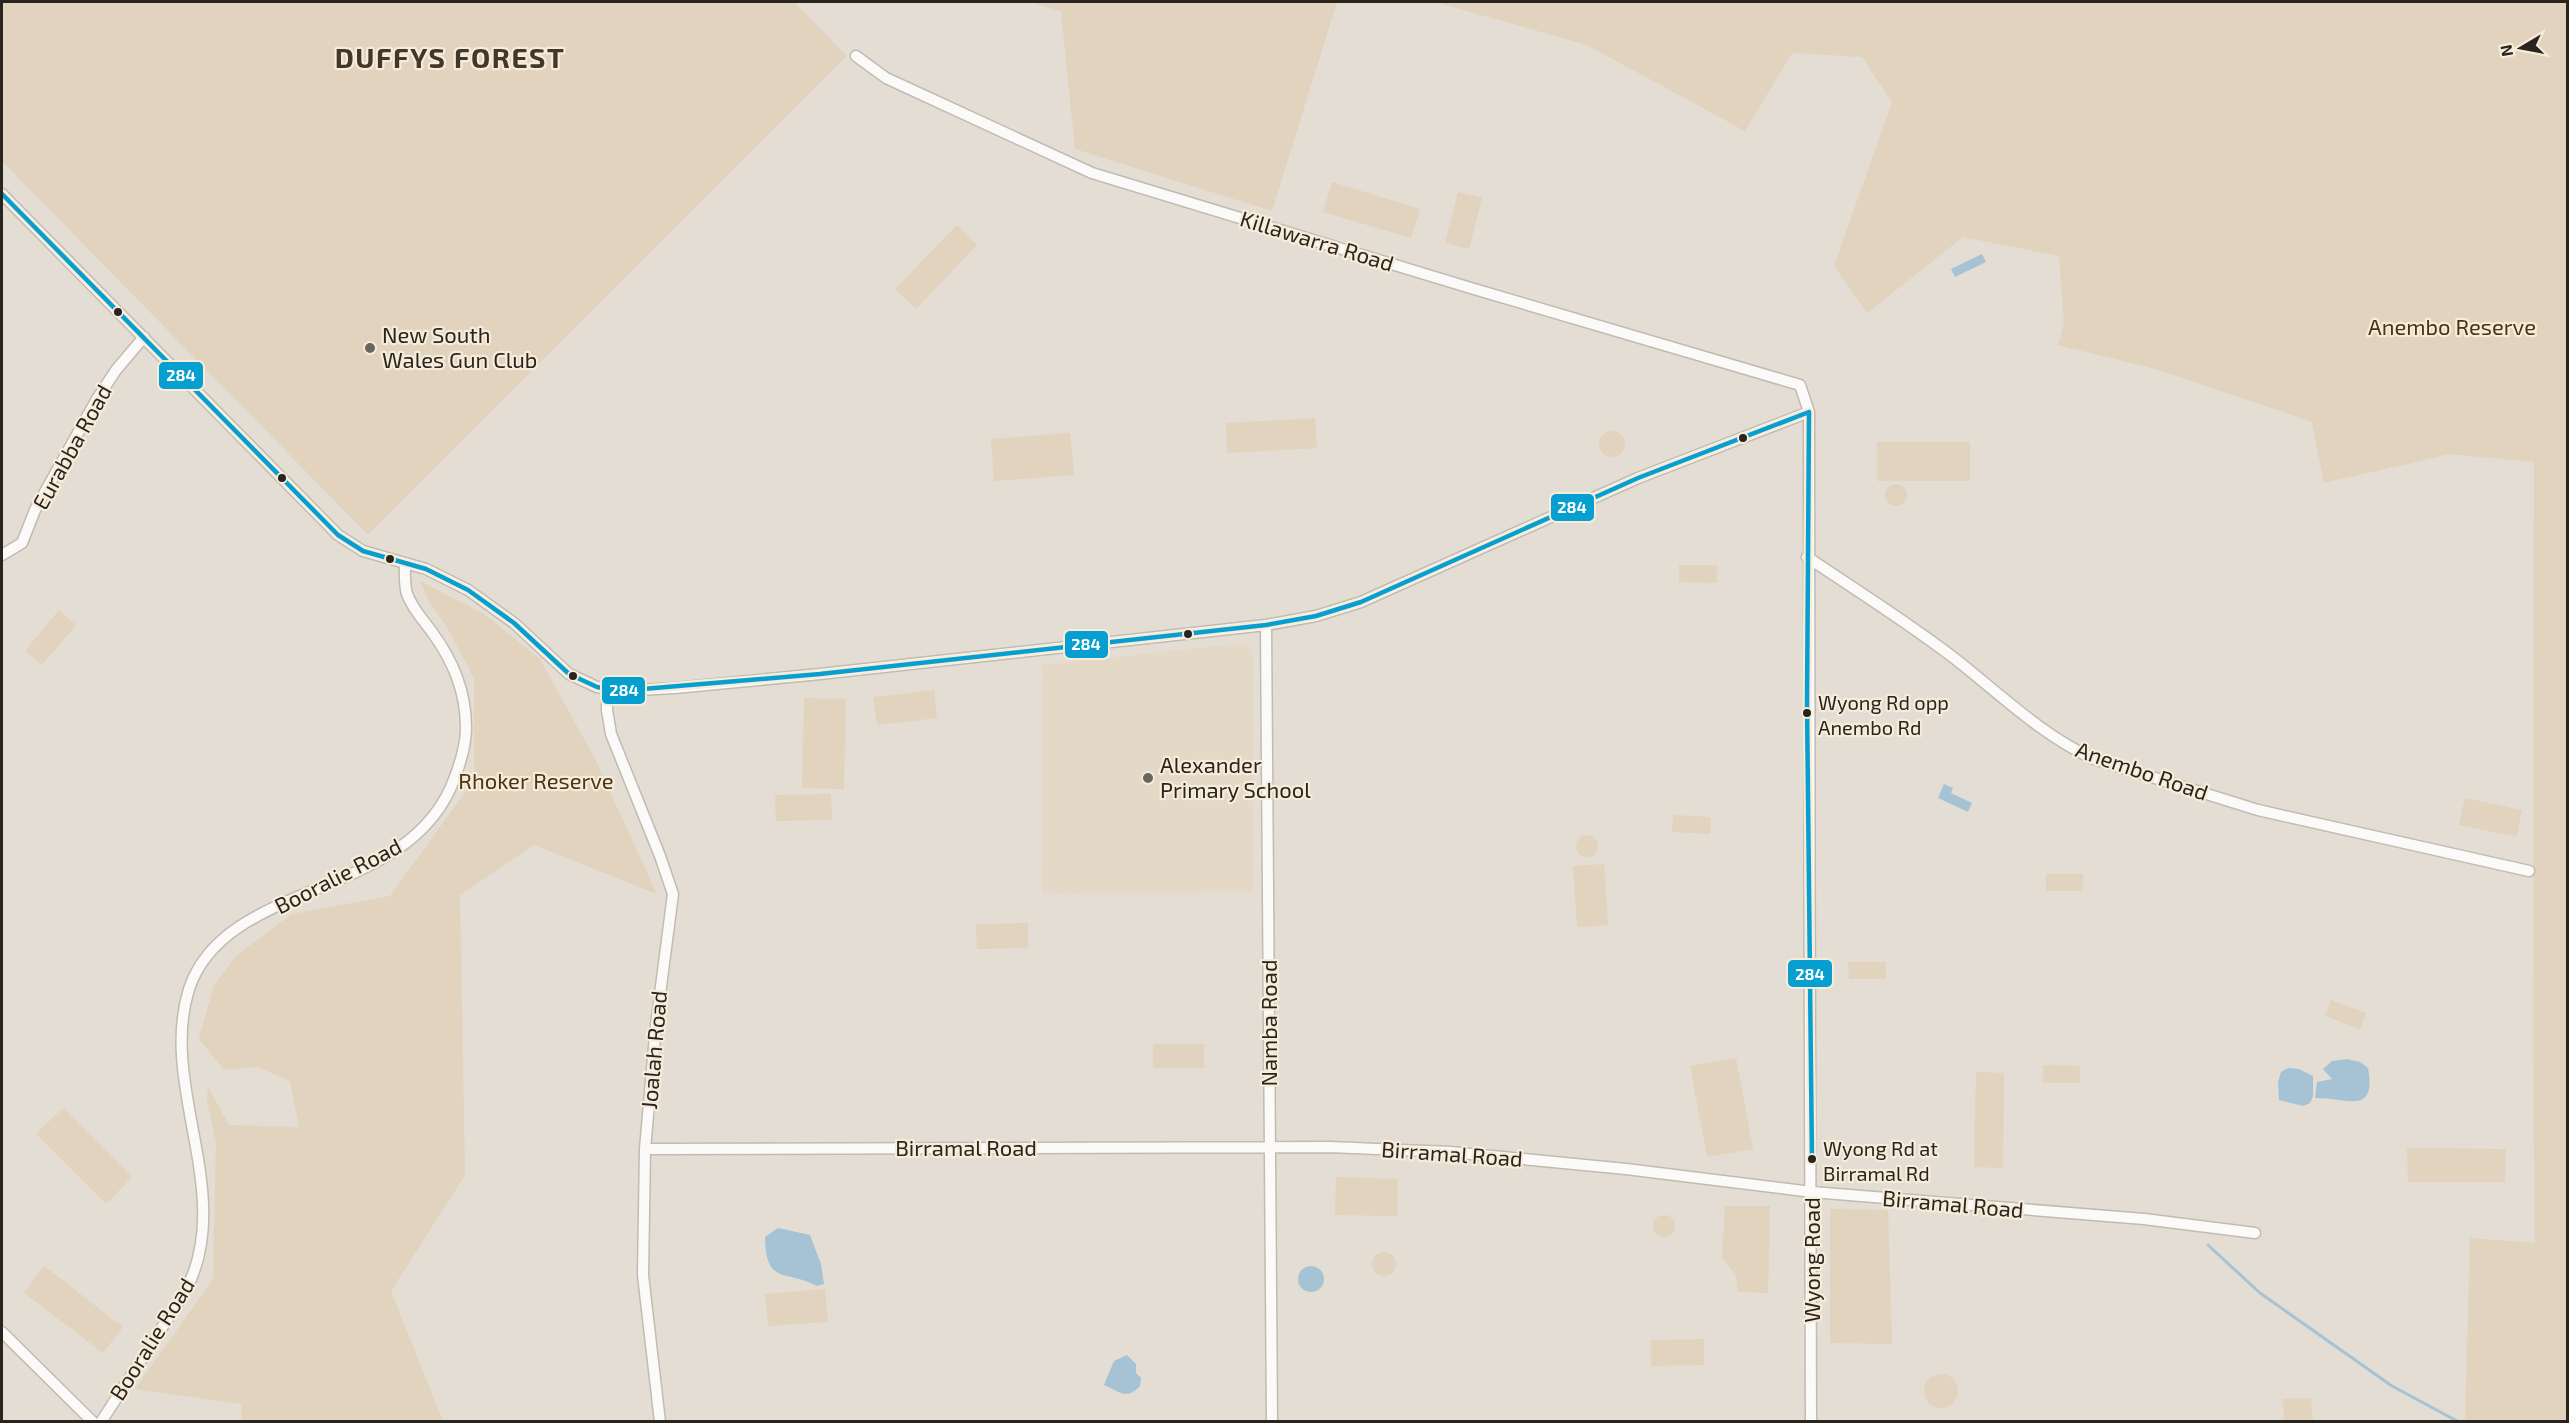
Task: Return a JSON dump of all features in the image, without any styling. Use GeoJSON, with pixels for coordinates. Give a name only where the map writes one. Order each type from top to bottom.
{"type":"FeatureCollection","features":[{"type":"Feature","properties":{"kind":"street","name":"Killawarra Road"},"geometry":{"type":"LineString","coordinates":[[856,56],[886,78],[1092,173],[1474,289],[1795,382]]}},
{"type":"Feature","properties":{"kind":"street"},"geometry":{"type":"LineString","coordinates":[[2,194],[338,535],[363,551],[440,575],[481,598],[514,623],[569,674],[608,690],[633,691],[697,686],[1266,625],[1316,616],[1361,602],[1638,478],[1809,412]]}},
{"type":"Feature","properties":{"kind":"street","name":"Eurabba Road"},"geometry":{"type":"LineString","coordinates":[[2,555],[22,543],[36,510],[97,399],[116,370],[144,337]]}},
{"type":"Feature","properties":{"kind":"street","name":"Wyong Road"},"geometry":{"type":"LineString","coordinates":[[1795,382],[1804,392],[1809,412],[1807,557],[1812,1192],[1811,1422]]}},
{"type":"Feature","properties":{"kind":"street","name":"Anembo Road"},"geometry":{"type":"LineString","coordinates":[[1807,557],[1914,629],[2073,750],[2094,759],[2258,810],[2529,871]]}},
{"type":"Feature","properties":{"kind":"street","name":"Booralie Road"},"geometry":{"type":"LineString","coordinates":[[101,1422],[185,1292],[194,1275],[200,1251],[203,1201],[183,1061],[182,1023],[189,989],[199,969],[226,936],[241,925],[380,860],[407,843],[426,827],[437,812],[449,794],[460,764],[466,728],[462,692],[449,658],[408,595],[405,563]]}},
{"type":"Feature","properties":{"kind":"street","name":"Namba Road"},"geometry":{"type":"LineString","coordinates":[[1266,625],[1272,1422]]}},
{"type":"Feature","properties":{"kind":"street","name":"Joalah Road"},"geometry":{"type":"LineString","coordinates":[[608,690],[607,710],[611,734],[673,894],[658,1005],[645,1149],[643,1275],[660,1422]]}},
{"type":"Feature","properties":{"kind":"street","name":"Birramal Road"},"geometry":{"type":"LineString","coordinates":[[645,1149],[1329,1147],[1450,1152],[1626,1169],[1812,1192],[2144,1219],[2255,1233]]}},
{"type":"Feature","properties":{"kind":"street"},"geometry":{"type":"LineString","coordinates":[[2,1332],[93,1422]]}},
{"type":"Feature","properties":{"kind":"shaded area","name":"Alexander Primary School"},"geometry":{"type":"Polygon","coordinates":[[[1244,643],[1253,652],[1253,892],[1042,893],[1043,665],[1244,643]]]}},
{"type":"Feature","properties":{"kind":"green space","name":"New South Wales Gun Club"},"geometry":{"type":"Polygon","coordinates":[[[2,2],[794,2],[847,56],[368,535],[2,161],[2,2]]]}},
{"type":"Feature","properties":{"kind":"green space"},"geometry":{"type":"Polygon","coordinates":[[[1030,2],[1337,2],[1272,211],[1075,149],[1061,11],[1030,2]]]}},
{"type":"Feature","properties":{"kind":"green space","name":"Anembo Reserve"},"geometry":{"type":"Polygon","coordinates":[[[1435,2],[2567,2],[2567,1421],[2465,1421],[2470,1238],[2535,1243],[2534,462],[2450,454],[2324,483],[2312,422],[2159,370],[2058,345],[2064,323],[2059,256],[1963,237],[1867,313],[1834,266],[1892,102],[1862,57],[1792,53],[1745,131],[1587,45],[1435,2]]]}},
{"type":"Feature","properties":{"kind":"green space"},"geometry":{"type":"Polygon","coordinates":[[[1332,182],[1420,209],[1411,238],[1323,212],[1332,182]]]}},
{"type":"Feature","properties":{"kind":"green space"},"geometry":{"type":"Polygon","coordinates":[[[1458,192],[1482,198],[1469,249],[1445,243],[1458,192]]]}},
{"type":"Feature","properties":{"kind":"green space"},"geometry":{"type":"Polygon","coordinates":[[[957,225],[977,245],[916,309],[895,289],[957,225]]]}},
{"type":"Feature","properties":{"kind":"green space"},"geometry":{"type":"Polygon","coordinates":[[[1315,418],[1317,448],[1227,453],[1226,423],[1315,418]]]}},
{"type":"Feature","properties":{"kind":"green space"},"geometry":{"type":"Polygon","coordinates":[[[1612,431],[1621,435],[1625,444],[1621,453],[1612,457],[1603,453],[1599,444],[1603,435],[1612,431]]]}},
{"type":"Feature","properties":{"kind":"green space"},"geometry":{"type":"Polygon","coordinates":[[[1070,433],[1074,475],[994,481],[991,439],[1070,433]]]}},
{"type":"Feature","properties":{"kind":"green space"},"geometry":{"type":"Polygon","coordinates":[[[1877,442],[1970,442],[1970,481],[1877,481],[1877,442]]]}},
{"type":"Feature","properties":{"kind":"green space"},"geometry":{"type":"Polygon","coordinates":[[[1896,484],[1904,487],[1907,495],[1904,503],[1896,506],[1888,503],[1885,495],[1888,487],[1896,484]]]}},
{"type":"Feature","properties":{"kind":"green space"},"geometry":{"type":"Polygon","coordinates":[[[1679,565],[1717,565],[1717,583],[1679,582],[1679,565]]]}},
{"type":"Feature","properties":{"kind":"green space","name":"Rhoker Reserve"},"geometry":{"type":"Polygon","coordinates":[[[420,581],[484,614],[540,659],[595,759],[657,894],[534,845],[460,895],[465,1175],[391,1291],[443,1421],[242,1421],[241,1404],[135,1389],[213,1279],[216,1142],[207,1102],[208,1087],[229,1125],[299,1127],[290,1081],[257,1067],[224,1070],[199,1039],[214,985],[237,955],[292,914],[390,896],[474,780],[474,678],[444,622],[428,600],[420,581]]]}},
{"type":"Feature","properties":{"kind":"green space"},"geometry":{"type":"Polygon","coordinates":[[[59,610],[76,625],[42,665],[25,651],[59,610]]]}},
{"type":"Feature","properties":{"kind":"green space"},"geometry":{"type":"Polygon","coordinates":[[[934,690],[937,718],[877,725],[873,697],[934,690]]]}},
{"type":"Feature","properties":{"kind":"green space"},"geometry":{"type":"Polygon","coordinates":[[[804,698],[846,699],[844,789],[802,788],[804,698]]]}},
{"type":"Feature","properties":{"kind":"green space"},"geometry":{"type":"Polygon","coordinates":[[[831,794],[832,820],[776,821],[775,795],[831,794]]]}},
{"type":"Feature","properties":{"kind":"green space"},"geometry":{"type":"Polygon","coordinates":[[[2465,798],[2522,810],[2517,837],[2459,825],[2465,798]]]}},
{"type":"Feature","properties":{"kind":"green space"},"geometry":{"type":"Polygon","coordinates":[[[1673,815],[1711,817],[1710,834],[1672,832],[1673,815]]]}},
{"type":"Feature","properties":{"kind":"green space"},"geometry":{"type":"Polygon","coordinates":[[[1587,835],[1595,838],[1598,846],[1595,854],[1587,857],[1579,854],[1576,846],[1579,838],[1587,835]]]}},
{"type":"Feature","properties":{"kind":"green space"},"geometry":{"type":"Polygon","coordinates":[[[1604,864],[1608,925],[1577,927],[1573,866],[1604,864]]]}},
{"type":"Feature","properties":{"kind":"green space"},"geometry":{"type":"Polygon","coordinates":[[[2046,874],[2083,874],[2083,891],[2046,891],[2046,874]]]}},
{"type":"Feature","properties":{"kind":"green space"},"geometry":{"type":"Polygon","coordinates":[[[1028,923],[1028,948],[977,949],[976,924],[1028,923]]]}},
{"type":"Feature","properties":{"kind":"green space"},"geometry":{"type":"Polygon","coordinates":[[[1848,962],[1886,962],[1886,979],[1849,979],[1848,962]]]}},
{"type":"Feature","properties":{"kind":"green space"},"geometry":{"type":"Polygon","coordinates":[[[2331,1000],[2366,1013],[2360,1029],[2325,1016],[2331,1000]]]}},
{"type":"Feature","properties":{"kind":"green space"},"geometry":{"type":"Polygon","coordinates":[[[1153,1044],[1204,1044],[1204,1068],[1153,1068],[1153,1044]]]}},
{"type":"Feature","properties":{"kind":"green space"},"geometry":{"type":"Polygon","coordinates":[[[1736,1058],[1753,1149],[1707,1157],[1690,1066],[1736,1058]]]}},
{"type":"Feature","properties":{"kind":"green space"},"geometry":{"type":"Polygon","coordinates":[[[2043,1065],[2080,1066],[2080,1083],[2043,1083],[2043,1065]]]}},
{"type":"Feature","properties":{"kind":"green space"},"geometry":{"type":"Polygon","coordinates":[[[1976,1072],[2004,1073],[2003,1168],[1974,1167],[1976,1072]]]}},
{"type":"Feature","properties":{"kind":"green space"},"geometry":{"type":"Polygon","coordinates":[[[63,1108],[132,1177],[106,1204],[36,1134],[63,1108]]]}},
{"type":"Feature","properties":{"kind":"green space"},"geometry":{"type":"Polygon","coordinates":[[[2407,1148],[2506,1149],[2505,1182],[2408,1182],[2407,1148]]]}},
{"type":"Feature","properties":{"kind":"green space"},"geometry":{"type":"Polygon","coordinates":[[[1336,1177],[1398,1179],[1397,1216],[1335,1215],[1336,1177]]]}},
{"type":"Feature","properties":{"kind":"green space"},"geometry":{"type":"Polygon","coordinates":[[[1725,1206],[1770,1206],[1768,1293],[1738,1292],[1736,1275],[1722,1257],[1725,1206]]]}},
{"type":"Feature","properties":{"kind":"green space"},"geometry":{"type":"Polygon","coordinates":[[[1830,1209],[1888,1210],[1892,1344],[1830,1343],[1830,1209]]]}},
{"type":"Feature","properties":{"kind":"green space"},"geometry":{"type":"Polygon","coordinates":[[[1664,1215],[1672,1218],[1675,1226],[1672,1234],[1664,1237],[1656,1234],[1653,1226],[1656,1218],[1664,1215]]]}},
{"type":"Feature","properties":{"kind":"green space"},"geometry":{"type":"Polygon","coordinates":[[[1384,1252],[1392,1256],[1396,1264],[1392,1272],[1384,1276],[1376,1272],[1372,1264],[1376,1256],[1384,1252]]]}},
{"type":"Feature","properties":{"kind":"green space"},"geometry":{"type":"Polygon","coordinates":[[[44,1266],[123,1327],[103,1353],[24,1293],[44,1266]]]}},
{"type":"Feature","properties":{"kind":"green space"},"geometry":{"type":"Polygon","coordinates":[[[825,1289],[828,1322],[768,1326],[765,1294],[825,1289]]]}},
{"type":"Feature","properties":{"kind":"green space"},"geometry":{"type":"Polygon","coordinates":[[[1704,1339],[1704,1365],[1651,1366],[1651,1340],[1704,1339]]]}},
{"type":"Feature","properties":{"kind":"green space"},"geometry":{"type":"Polygon","coordinates":[[[1941,1374],[1953,1379],[1958,1391],[1953,1403],[1941,1408],[1929,1403],[1924,1391],[1929,1379],[1941,1374]]]}},
{"type":"Feature","properties":{"kind":"green space"},"geometry":{"type":"Polygon","coordinates":[[[2311,1398],[2313,1421],[2284,1421],[2283,1399],[2311,1398]]]}},
{"type":"Feature","properties":{"kind":"water"},"geometry":{"type":"Polygon","coordinates":[[[1982,254],[1986,262],[1955,277],[1951,269],[1982,254]]]}},
{"type":"Feature","properties":{"kind":"water"},"geometry":{"type":"Polygon","coordinates":[[[1944,784],[1953,788],[1951,793],[1972,803],[1968,812],[1938,798],[1944,784]]]}},
{"type":"Feature","properties":{"kind":"water"},"geometry":{"type":"Polygon","coordinates":[[[2347,1059],[2360,1062],[2368,1068],[2370,1083],[2368,1093],[2363,1099],[2356,1101],[2315,1098],[2317,1082],[2332,1079],[2323,1069],[2332,1061],[2347,1059]]]}},
{"type":"Feature","properties":{"kind":"water"},"geometry":{"type":"Polygon","coordinates":[[[2288,1068],[2299,1069],[2313,1076],[2313,1096],[2310,1103],[2303,1106],[2279,1100],[2278,1082],[2281,1072],[2288,1068]]]}},
{"type":"Feature","properties":{"kind":"water"},"geometry":{"type":"Polygon","coordinates":[[[778,1228],[810,1235],[821,1264],[824,1284],[817,1286],[773,1270],[766,1252],[765,1237],[778,1228]]]}},
{"type":"Feature","properties":{"kind":"water"},"geometry":{"type":"Polygon","coordinates":[[[1311,1266],[1320,1270],[1324,1279],[1320,1288],[1311,1292],[1302,1288],[1298,1279],[1302,1270],[1311,1266]]]}},
{"type":"Feature","properties":{"kind":"water"},"geometry":{"type":"Polygon","coordinates":[[[1127,1355],[1136,1364],[1136,1373],[1141,1378],[1140,1386],[1135,1391],[1126,1394],[1104,1385],[1114,1361],[1127,1355]]]}},
{"type":"Feature","properties":{"kind":"waterway"},"geometry":{"type":"LineString","coordinates":[[2208,1245],[2260,1293],[2392,1386],[2459,1422]]}},
{"type":"Feature","properties":{"kind":"transit line","name":"284"},"geometry":{"type":"LineString","coordinates":[[2,194],[338,535],[363,551],[426,569],[468,590],[514,623],[569,674],[597,687],[619,691],[820,674],[1266,625],[1316,616],[1361,602],[1638,478],[1809,412]]}},
{"type":"Feature","properties":{"kind":"transit line","name":"284"},"geometry":{"type":"LineString","coordinates":[[1809,412],[1807,704],[1812,1161]]}},
{"type":"Feature","properties":{"kind":"place","name":"New South Wales Gun Club"},"geometry":{"type":"Point","coordinates":[370,348]}},
{"type":"Feature","properties":{"kind":"place","name":"Wyong Rd opp Anembo Rd"},"geometry":{"type":"Point","coordinates":[1807,713]}},
{"type":"Feature","properties":{"kind":"place","name":"Alexander Primary School"},"geometry":{"type":"Point","coordinates":[1148,778]}},
{"type":"Feature","properties":{"kind":"place","name":"Wyong Rd at Birramal Rd"},"geometry":{"type":"Point","coordinates":[1812,1159]}},
{"type":"Feature","properties":{"kind":"district","name":"DUFFYS FOREST"},"geometry":{"type":"Point","coordinates":[450,58]}}]}
